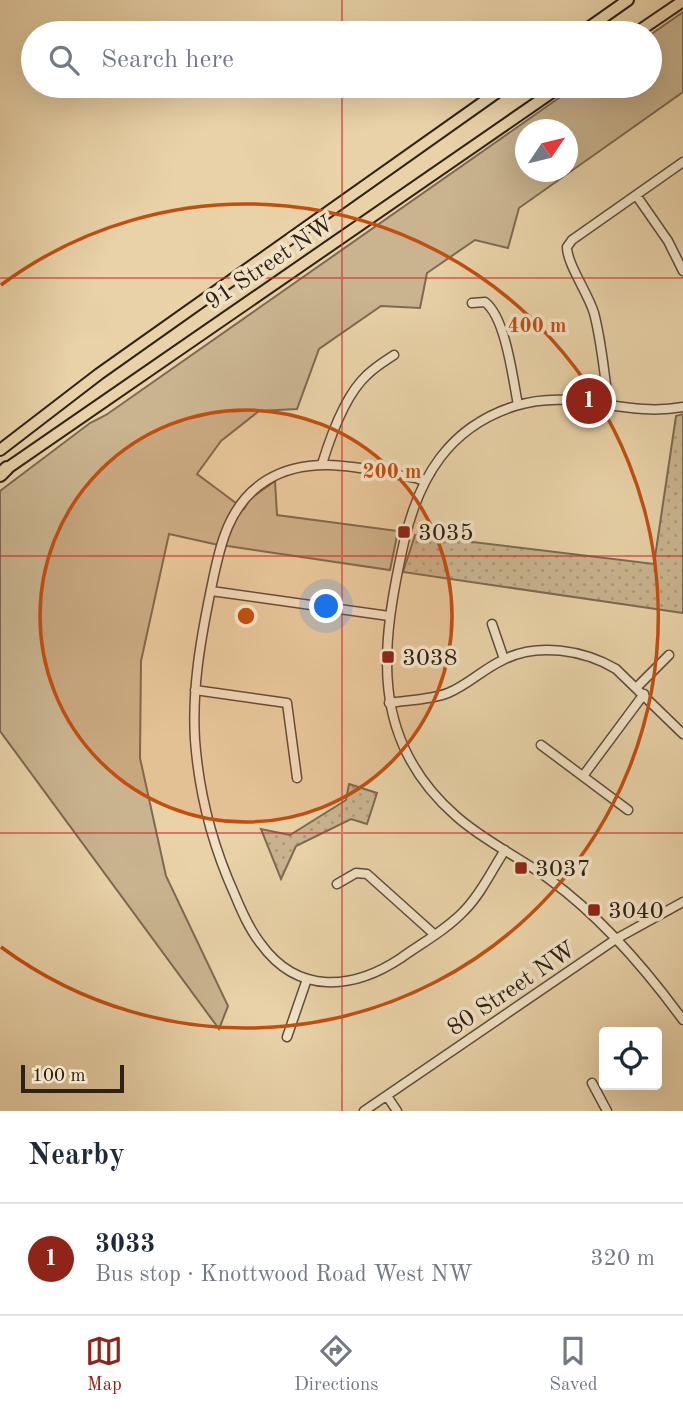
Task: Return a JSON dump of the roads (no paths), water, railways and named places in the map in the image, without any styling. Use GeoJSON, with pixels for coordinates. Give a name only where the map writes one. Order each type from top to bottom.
{"type":"FeatureCollection","features":[{"type":"Feature","properties":{"kind":"main road"},"geometry":{"type":"LineString","coordinates":[[598,21],[628,0]]}},
{"type":"Feature","properties":{"kind":"main road"},"geometry":{"type":"LineString","coordinates":[[654,21],[683,1]]}},
{"type":"Feature","properties":{"kind":"main road","name":"91 Street NW"},"geometry":{"type":"LineString","coordinates":[[0,450],[99,374],[489,98]]}},
{"type":"Feature","properties":{"kind":"main road","name":"91 Street NW"},"geometry":{"type":"LineString","coordinates":[[2,472],[544,98]]}},
{"type":"Feature","properties":{"kind":"street"},"geometry":{"type":"LineString","coordinates":[[609,405],[594,314],[567,247],[572,240],[683,162]]}},
{"type":"Feature","properties":{"kind":"street"},"geometry":{"type":"LineString","coordinates":[[636,195],[668,241],[683,271]]}},
{"type":"Feature","properties":{"kind":"street"},"geometry":{"type":"LineString","coordinates":[[472,303],[485,302],[494,313],[507,349],[518,405]]}},
{"type":"Feature","properties":{"kind":"street"},"geometry":{"type":"LineString","coordinates":[[323,464],[348,401],[357,386],[367,374],[394,355]]}},
{"type":"Feature","properties":{"kind":"street"},"geometry":{"type":"LineString","coordinates":[[683,407],[648,411],[564,398],[518,405],[485,419],[460,436],[440,457],[424,481],[409,520],[389,616],[385,670],[389,703],[406,750],[433,792],[458,817],[580,903],[655,981],[683,1020]]}},
{"type":"Feature","properties":{"kind":"street"},"geometry":{"type":"LineString","coordinates":[[424,481],[323,464],[299,467],[264,482],[245,498],[226,528],[201,640],[195,690],[197,765],[210,828],[236,899],[256,937],[270,956],[291,972],[307,979],[338,983],[365,978],[385,968],[455,920],[468,907],[505,850]]}},
{"type":"Feature","properties":{"kind":"street"},"geometry":{"type":"LineString","coordinates":[[211,591],[389,616]]}},
{"type":"Feature","properties":{"kind":"street"},"geometry":{"type":"LineString","coordinates":[[492,624],[504,659]]}},
{"type":"Feature","properties":{"kind":"street"},"geometry":{"type":"LineString","coordinates":[[389,703],[444,695],[460,688],[504,659],[539,650],[575,653],[603,661],[645,694],[683,734]]}},
{"type":"Feature","properties":{"kind":"street"},"geometry":{"type":"LineString","coordinates":[[637,687],[669,655]]}},
{"type":"Feature","properties":{"kind":"street"},"geometry":{"type":"LineString","coordinates":[[195,690],[287,703],[297,778]]}},
{"type":"Feature","properties":{"kind":"street"},"geometry":{"type":"LineString","coordinates":[[583,776],[645,694]]}},
{"type":"Feature","properties":{"kind":"street"},"geometry":{"type":"LineString","coordinates":[[541,746],[628,810]]}},
{"type":"Feature","properties":{"kind":"street"},"geometry":{"type":"LineString","coordinates":[[337,884],[356,873],[367,874],[435,935]]}},
{"type":"Feature","properties":{"kind":"street","name":"80 Street NW"},"geometry":{"type":"LineString","coordinates":[[365,1111],[616,939],[683,902]]}},
{"type":"Feature","properties":{"kind":"street"},"geometry":{"type":"LineString","coordinates":[[288,1037],[307,979]]}},
{"type":"Feature","properties":{"kind":"street"},"geometry":{"type":"LineString","coordinates":[[592,1083],[607,1111]]}},
{"type":"Feature","properties":{"kind":"street"},"geometry":{"type":"LineString","coordinates":[[387,1096],[397,1111]]}},
{"type":"Feature","properties":{"kind":"place","name":"3033"},"geometry":{"type":"Point","coordinates":[589,401]}},
{"type":"Feature","properties":{"kind":"place","name":"3035"},"geometry":{"type":"Point","coordinates":[404,532]}},
{"type":"Feature","properties":{"kind":"place","name":"3038"},"geometry":{"type":"Point","coordinates":[388,657]}},
{"type":"Feature","properties":{"kind":"place","name":"3037"},"geometry":{"type":"Point","coordinates":[521,868]}},
{"type":"Feature","properties":{"kind":"place","name":"3040"},"geometry":{"type":"Point","coordinates":[594,910]}}]}
